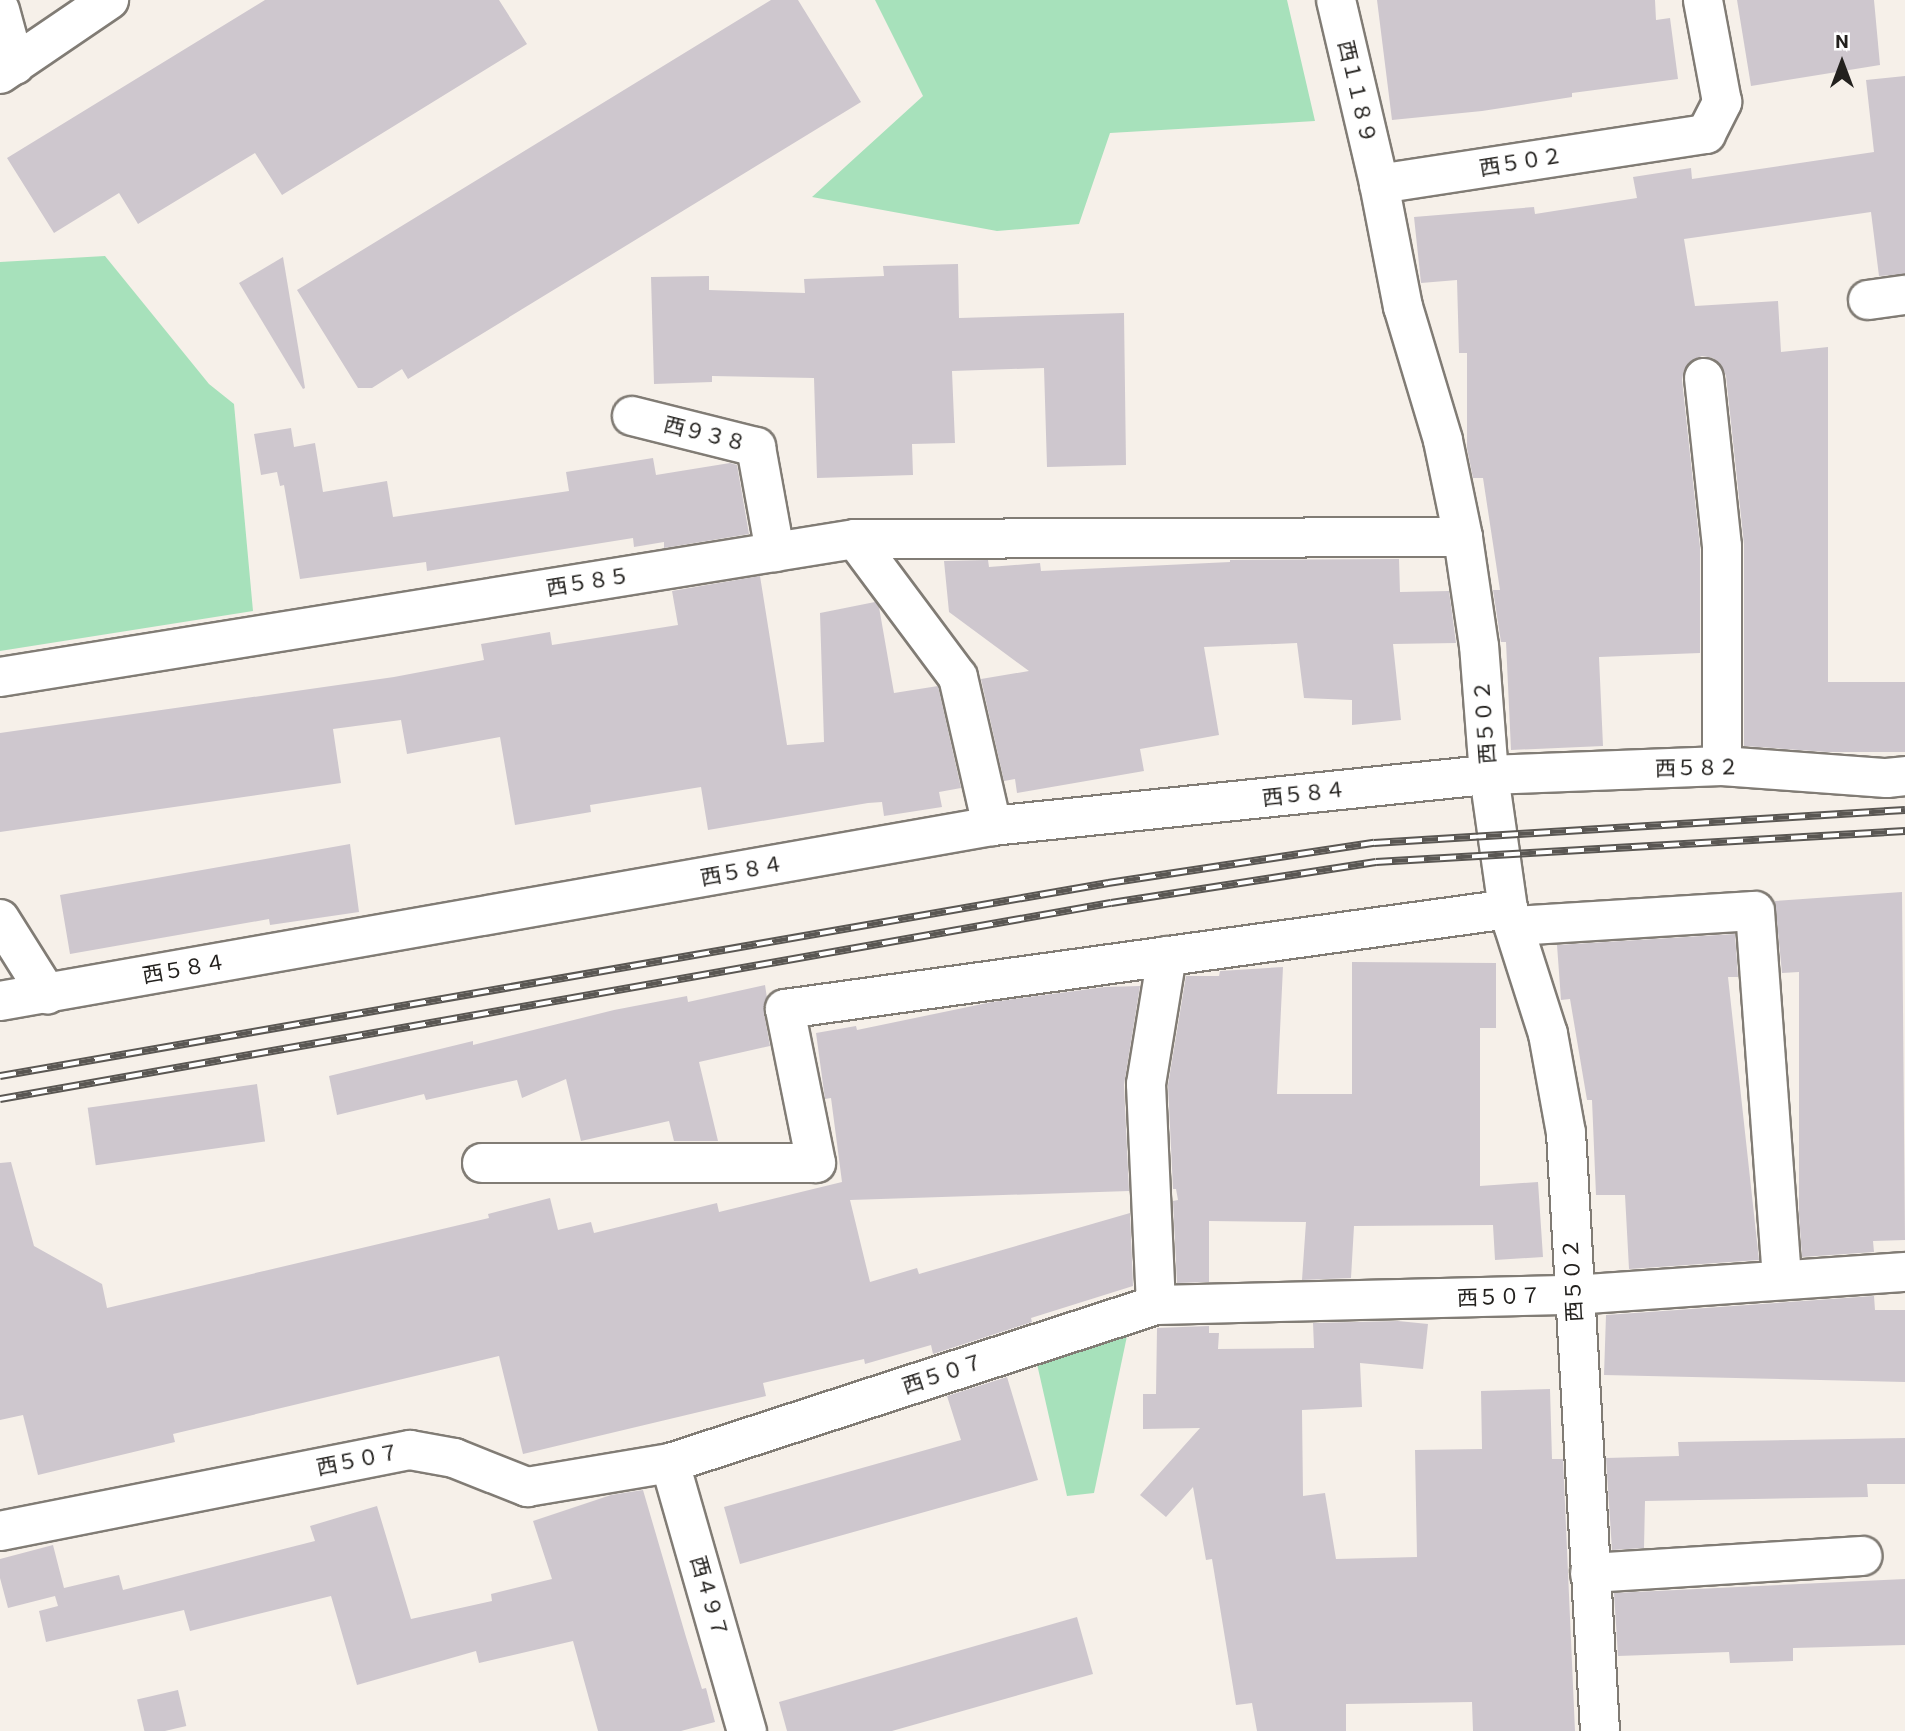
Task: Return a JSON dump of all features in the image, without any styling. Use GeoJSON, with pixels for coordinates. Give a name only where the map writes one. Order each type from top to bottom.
{"type":"FeatureCollection","features":[{"type":"Feature","properties":{"kind":"street"},"geometry":{"type":"LineString","coordinates":[[0,10],[8,70],[109,0]]}},
{"type":"Feature","properties":{"kind":"street","name":"西１１８９"},"geometry":{"type":"LineString","coordinates":[[1335,0],[1379,184]]}},
{"type":"Feature","properties":{"kind":"street","name":"西５０２"},"geometry":{"type":"LineString","coordinates":[[1600,1731],[1566,1133],[1548,1034],[1511,918],[1489,775],[1479,646],[1463,537],[1443,440],[1403,307],[1379,184],[1706,134],[1722,102],[1703,0]]}},
{"type":"Feature","properties":{"kind":"street"},"geometry":{"type":"LineString","coordinates":[[1868,300],[1905,295]]}},
{"type":"Feature","properties":{"kind":"street"},"geometry":{"type":"LineString","coordinates":[[1704,378],[1722,546],[1722,766]]}},
{"type":"Feature","properties":{"kind":"street","name":"西９３８"},"geometry":{"type":"LineString","coordinates":[[632,416],[756,447],[775,552]]}},
{"type":"Feature","properties":{"kind":"street","name":"西５８５"},"geometry":{"type":"LineString","coordinates":[[0,677],[855,539],[1463,537]]}},
{"type":"Feature","properties":{"kind":"street"},"geometry":{"type":"LineString","coordinates":[[855,539],[958,677],[992,826]]}},
{"type":"Feature","properties":{"kind":"street","name":"西５８２"},"geometry":{"type":"LineString","coordinates":[[1489,775],[1722,766],[1887,778],[1905,776]]}},
{"type":"Feature","properties":{"kind":"street","name":"西５８４"},"geometry":{"type":"LineString","coordinates":[[0,1001],[992,826],[1489,775]]}},
{"type":"Feature","properties":{"kind":"street"},"geometry":{"type":"LineString","coordinates":[[482,1163],[816,1163],[785,1009],[1167,956],[1511,918],[1755,911],[1782,1278]]}},
{"type":"Feature","properties":{"kind":"street"},"geometry":{"type":"LineString","coordinates":[[0,919],[47,994]]}},
{"type":"Feature","properties":{"kind":"street"},"geometry":{"type":"LineString","coordinates":[[1156,1305],[1146,1084],[1167,956]]}},
{"type":"Feature","properties":{"kind":"street","name":"西５０７"},"geometry":{"type":"LineString","coordinates":[[0,1531],[410,1450],[454,1458],[527,1487],[670,1463],[1156,1305],[1574,1295],[1782,1278],[1905,1272]]}},
{"type":"Feature","properties":{"kind":"street","name":"西４９７"},"geometry":{"type":"LineString","coordinates":[[670,1463],[747,1731]]}},
{"type":"Feature","properties":{"kind":"street"},"geometry":{"type":"LineString","coordinates":[[1590,1573],[1861,1556]]}},
{"type":"Feature","properties":{"kind":"green space"},"geometry":{"type":"Polygon","coordinates":[[[875,0],[1287,0],[1315,121],[1110,133],[1079,224],[997,231],[812,197],[923,96],[875,0]]]}},
{"type":"Feature","properties":{"kind":"green space"},"geometry":{"type":"Polygon","coordinates":[[[105,256],[209,384],[234,404],[253,611],[0,651],[0,262],[105,256]]]}},
{"type":"Feature","properties":{"kind":"green space"},"geometry":{"type":"Polygon","coordinates":[[[1127,1336],[1094,1493],[1067,1496],[1037,1364],[1127,1336]]]}},
{"type":"Feature","properties":{"kind":"building"},"geometry":{"type":"Polygon","coordinates":[[[265,0],[499,0],[527,44],[282,195],[255,153],[138,224],[119,193],[54,233],[7,158],[265,0]]]}},
{"type":"Feature","properties":{"kind":"building"},"geometry":{"type":"Polygon","coordinates":[[[771,0],[798,0],[861,102],[408,379],[402,369],[372,388],[358,388],[297,290],[771,0]]]}},
{"type":"Feature","properties":{"kind":"building"},"geometry":{"type":"Polygon","coordinates":[[[1377,0],[1655,0],[1656,20],[1670,18],[1678,79],[1572,93],[1572,97],[1482,111],[1392,120],[1377,0]]]}},
{"type":"Feature","properties":{"kind":"building"},"geometry":{"type":"Polygon","coordinates":[[[1737,0],[1874,0],[1880,65],[1751,86],[1737,0]]]}},
{"type":"Feature","properties":{"kind":"building"},"geometry":{"type":"Polygon","coordinates":[[[1905,76],[1905,274],[1879,276],[1871,212],[1684,239],[1695,306],[1778,301],[1781,352],[1828,347],[1828,682],[1905,682],[1905,752],[1827,752],[1744,746],[1744,544],[1726,376],[1721,365],[1713,358],[1702,356],[1691,361],[1684,370],[1682,380],[1700,547],[1700,653],[1599,657],[1603,746],[1511,750],[1506,642],[1501,642],[1493,590],[1500,590],[1483,478],[1473,478],[1467,448],[1467,353],[1459,353],[1457,280],[1421,283],[1414,217],[1534,207],[1535,214],[1637,198],[1633,177],[1691,168],[1692,179],[1874,152],[1866,80],[1905,76]]]}},
{"type":"Feature","properties":{"kind":"building"},"geometry":{"type":"Polygon","coordinates":[[[283,257],[305,388],[303,389],[239,283],[283,257]]]}},
{"type":"Feature","properties":{"kind":"building"},"geometry":{"type":"Polygon","coordinates":[[[958,264],[959,318],[1124,313],[1126,465],[1047,467],[1044,368],[952,371],[955,443],[912,444],[913,475],[817,478],[814,378],[712,376],[712,382],[654,384],[651,277],[709,276],[709,290],[805,293],[804,279],[884,276],[883,266],[958,264]]]}},
{"type":"Feature","properties":{"kind":"building"},"geometry":{"type":"Polygon","coordinates":[[[291,428],[294,447],[315,443],[323,492],[387,481],[393,517],[569,491],[566,472],[653,458],[656,475],[730,463],[737,465],[749,534],[664,548],[664,542],[634,547],[633,538],[427,571],[426,562],[300,579],[284,485],[280,486],[277,472],[261,475],[254,434],[291,428]]]}},
{"type":"Feature","properties":{"kind":"building"},"geometry":{"type":"Polygon","coordinates":[[[1399,559],[1400,592],[1449,591],[1456,643],[1393,644],[1401,720],[1352,725],[1352,700],[1304,698],[1297,643],[1204,647],[1219,735],[1140,749],[1144,771],[1017,793],[1015,779],[1004,781],[981,679],[1029,671],[949,612],[944,561],[988,560],[989,567],[1040,563],[1041,571],[1230,560],[1399,559]]]}},
{"type":"Feature","properties":{"kind":"building"},"geometry":{"type":"Polygon","coordinates":[[[760,576],[787,745],[824,742],[820,613],[875,602],[879,607],[894,693],[938,686],[961,788],[939,792],[942,807],[884,816],[882,802],[868,803],[708,830],[701,787],[590,805],[591,812],[515,825],[500,737],[407,754],[401,720],[333,729],[341,783],[0,832],[0,733],[394,677],[484,660],[481,644],[550,632],[552,645],[678,625],[672,591],[760,576]]]}},
{"type":"Feature","properties":{"kind":"building"},"geometry":{"type":"Polygon","coordinates":[[[350,844],[359,912],[270,925],[269,919],[70,954],[60,895],[350,844]]]}},
{"type":"Feature","properties":{"kind":"building"},"geometry":{"type":"Polygon","coordinates":[[[1902,892],[1905,1240],[1873,1241],[1874,1252],[1802,1257],[1799,1214],[1799,972],[1782,973],[1775,901],[1902,892]]]}},
{"type":"Feature","properties":{"kind":"building"},"geometry":{"type":"Polygon","coordinates":[[[1735,934],[1738,977],[1728,977],[1759,1260],[1629,1269],[1625,1195],[1596,1195],[1592,1100],[1587,1100],[1570,999],[1561,1000],[1557,945],[1735,934]]]}},
{"type":"Feature","properties":{"kind":"building"},"geometry":{"type":"Polygon","coordinates":[[[1352,962],[1496,963],[1496,1028],[1480,1028],[1480,1186],[1538,1182],[1543,1257],[1495,1260],[1493,1225],[1354,1226],[1351,1278],[1302,1280],[1306,1222],[1209,1221],[1209,1282],[1177,1283],[1173,1201],[1178,1200],[1176,1189],[1173,1189],[1168,1085],[1186,976],[1219,976],[1220,971],[1283,967],[1277,1094],[1352,1094],[1352,962]]]}},
{"type":"Feature","properties":{"kind":"building"},"geometry":{"type":"Polygon","coordinates":[[[765,985],[767,998],[764,1013],[770,1046],[699,1062],[718,1141],[674,1141],[669,1121],[581,1141],[566,1079],[522,1098],[517,1080],[426,1100],[424,1094],[337,1115],[329,1076],[473,1041],[473,1045],[614,1010],[687,996],[688,1002],[765,985]]]}},
{"type":"Feature","properties":{"kind":"building"},"geometry":{"type":"Polygon","coordinates":[[[1140,986],[1124,1085],[1129,1191],[850,1200],[870,1282],[917,1268],[919,1274],[1130,1213],[1133,1286],[1031,1318],[1032,1322],[933,1354],[931,1345],[865,1364],[864,1359],[763,1383],[766,1396],[523,1454],[499,1356],[173,1434],[175,1442],[38,1475],[23,1415],[0,1420],[0,1163],[11,1162],[34,1246],[102,1284],[107,1308],[489,1218],[488,1214],[550,1198],[558,1230],[591,1222],[594,1233],[717,1203],[719,1212],[842,1182],[831,1098],[825,1099],[816,1033],[856,1026],[857,1030],[992,1002],[1105,987],[1140,986]]]}},
{"type":"Feature","properties":{"kind":"building"},"geometry":{"type":"Polygon","coordinates":[[[257,1084],[265,1141],[96,1165],[88,1108],[257,1084]]]}},
{"type":"Feature","properties":{"kind":"building"},"geometry":{"type":"Polygon","coordinates":[[[1874,1296],[1875,1310],[1905,1310],[1905,1382],[1604,1375],[1606,1315],[1874,1296]]]}},
{"type":"Feature","properties":{"kind":"building"},"geometry":{"type":"Polygon","coordinates":[[[1398,1321],[1428,1324],[1423,1369],[1360,1363],[1362,1407],[1302,1410],[1303,1496],[1325,1493],[1336,1559],[1417,1557],[1415,1450],[1482,1449],[1481,1391],[1550,1389],[1552,1459],[1563,1459],[1575,1731],[1473,1731],[1472,1702],[1346,1704],[1346,1731],[1257,1731],[1252,1703],[1236,1705],[1212,1559],[1206,1560],[1193,1487],[1166,1517],[1140,1495],[1200,1428],[1143,1429],[1143,1394],[1156,1394],[1157,1328],[1209,1326],[1209,1333],[1219,1333],[1218,1349],[1314,1348],[1313,1323],[1398,1321]]]}},
{"type":"Feature","properties":{"kind":"building"},"geometry":{"type":"Polygon","coordinates":[[[1007,1377],[1038,1480],[740,1564],[724,1507],[961,1440],[947,1396],[1007,1377]]]}},
{"type":"Feature","properties":{"kind":"building"},"geometry":{"type":"Polygon","coordinates":[[[1905,1438],[1905,1484],[1867,1484],[1868,1497],[1645,1501],[1644,1548],[1612,1550],[1606,1458],[1679,1456],[1678,1442],[1905,1438]]]}},
{"type":"Feature","properties":{"kind":"building"},"geometry":{"type":"Polygon","coordinates":[[[643,1490],[702,1689],[706,1688],[715,1722],[681,1731],[598,1731],[573,1641],[479,1663],[476,1651],[357,1685],[331,1596],[190,1631],[184,1610],[46,1642],[39,1611],[58,1606],[55,1596],[8,1608],[0,1578],[0,1559],[53,1545],[64,1588],[119,1575],[123,1590],[315,1541],[310,1526],[377,1506],[411,1619],[492,1601],[491,1594],[552,1579],[533,1521],[611,1495],[643,1490]]]}},
{"type":"Feature","properties":{"kind":"building"},"geometry":{"type":"Polygon","coordinates":[[[1905,1579],[1905,1645],[1793,1648],[1793,1661],[1730,1663],[1729,1652],[1618,1656],[1614,1593],[1905,1579]]]}},
{"type":"Feature","properties":{"kind":"building"},"geometry":{"type":"Polygon","coordinates":[[[1077,1617],[1093,1674],[892,1731],[787,1731],[779,1702],[1077,1617]]]}},
{"type":"Feature","properties":{"kind":"building"},"geometry":{"type":"Polygon","coordinates":[[[178,1690],[186,1726],[165,1731],[144,1731],[137,1699],[178,1690]]]}},
{"type":"Feature","properties":{"kind":"railway"},"geometry":{"type":"LineString","coordinates":[[0,1076],[1108,883],[1374,843],[1905,810]]}},
{"type":"Feature","properties":{"kind":"railway"},"geometry":{"type":"LineString","coordinates":[[0,1099],[1111,903],[1376,862],[1905,831]]}}]}
